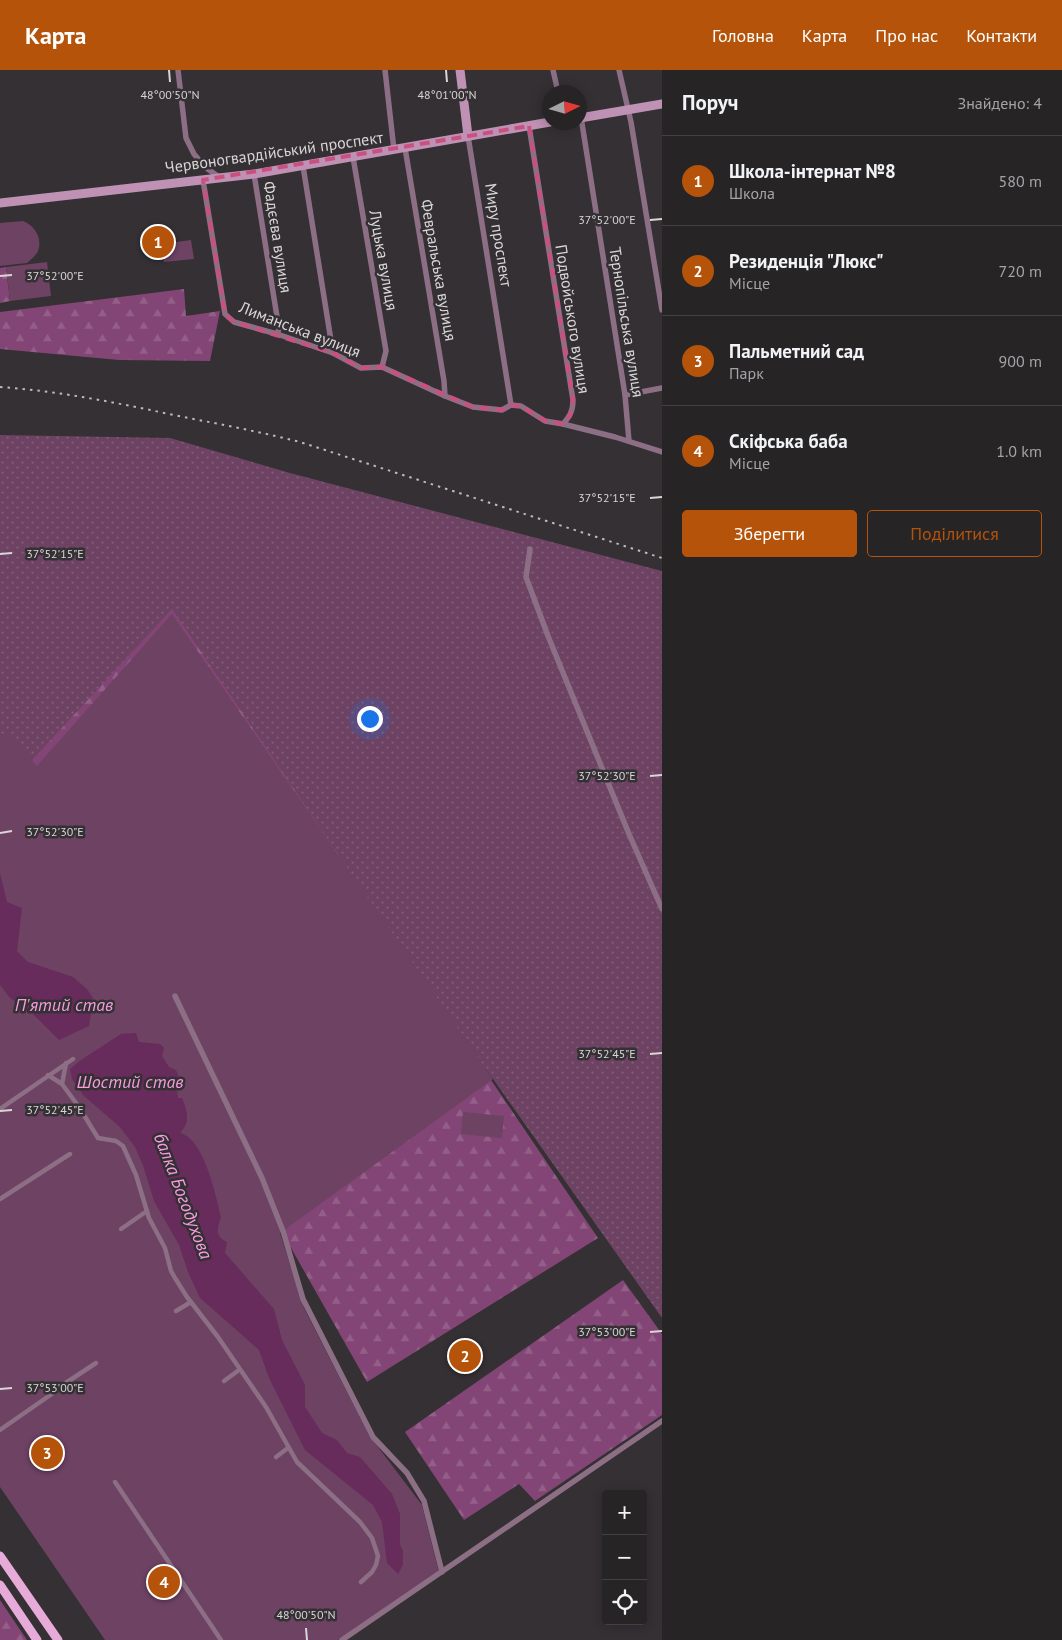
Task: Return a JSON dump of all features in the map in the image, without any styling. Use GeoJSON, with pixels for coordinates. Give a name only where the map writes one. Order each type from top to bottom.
{"type":"FeatureCollection","features":[{"type":"Feature","properties":{"kind":"main road","name":"Миру проспект"},"geometry":{"type":"LineString","coordinates":[[460,70],[468,136]]}},
{"type":"Feature","properties":{"kind":"main road"},"geometry":{"type":"LineString","coordinates":[[587,117],[662,104]]}},
{"type":"Feature","properties":{"kind":"main road","name":"Червоногвардійський проспект"},"geometry":{"type":"LineString","coordinates":[[0,203],[254,174],[542,123]]}},
{"type":"Feature","properties":{"kind":"main road"},"geometry":{"type":"LineString","coordinates":[[0,1556],[58,1640]]}},
{"type":"Feature","properties":{"kind":"main road"},"geometry":{"type":"LineString","coordinates":[[0,1585],[37,1640]]}},
{"type":"Feature","properties":{"kind":"street"},"geometry":{"type":"LineString","coordinates":[[178,70],[186,138],[194,154],[205,167],[219,178]]}},
{"type":"Feature","properties":{"kind":"street"},"geometry":{"type":"LineString","coordinates":[[385,70],[394,150]]}},
{"type":"Feature","properties":{"kind":"street"},"geometry":{"type":"LineString","coordinates":[[554,70],[557,85]]}},
{"type":"Feature","properties":{"kind":"street"},"geometry":{"type":"LineString","coordinates":[[619,70],[630,122],[662,310]]}},
{"type":"Feature","properties":{"kind":"street","name":"Подвойського вулиця"},"geometry":{"type":"LineString","coordinates":[[528,126],[573,400],[570,416],[563,424]]}},
{"type":"Feature","properties":{"kind":"street","name":"Тернопільська вулиця"},"geometry":{"type":"LineString","coordinates":[[582,130],[626,395],[629,441]]}},
{"type":"Feature","properties":{"kind":"street","name":"Миру проспект"},"geometry":{"type":"LineString","coordinates":[[468,136],[511,405]]}},
{"type":"Feature","properties":{"kind":"street","name":"Февральська вулиця"},"geometry":{"type":"LineString","coordinates":[[405,148],[445,396]]}},
{"type":"Feature","properties":{"kind":"street","name":"Луцька вулиця"},"geometry":{"type":"LineString","coordinates":[[353,157],[386,351],[382,368]]}},
{"type":"Feature","properties":{"kind":"street"},"geometry":{"type":"LineString","coordinates":[[303,166],[333,353]]}},
{"type":"Feature","properties":{"kind":"street","name":"Фадєєва вулиця"},"geometry":{"type":"LineString","coordinates":[[254,174],[279,329],[277,334]]}},
{"type":"Feature","properties":{"kind":"street","name":"Лиманська вулиця"},"geometry":{"type":"LineString","coordinates":[[203,180],[226,314],[234,322],[333,353],[361,368],[382,368],[473,407],[502,410],[511,405]]}},
{"type":"Feature","properties":{"kind":"street"},"geometry":{"type":"LineString","coordinates":[[626,395],[662,388]]}},
{"type":"Feature","properties":{"kind":"street"},"geometry":{"type":"LineString","coordinates":[[511,405],[521,406],[545,421],[629,441],[662,452]]}},
{"type":"Feature","properties":{"kind":"street"},"geometry":{"type":"LineString","coordinates":[[530,549],[526,577],[581,717],[662,909]]}},
{"type":"Feature","properties":{"kind":"street"},"geometry":{"type":"LineString","coordinates":[[175,996],[262,1178],[283,1231],[303,1299],[373,1437],[407,1473],[424,1501],[442,1572]]}},
{"type":"Feature","properties":{"kind":"street"},"geometry":{"type":"LineString","coordinates":[[0,1109],[73,1059]]}},
{"type":"Feature","properties":{"kind":"street"},"geometry":{"type":"LineString","coordinates":[[62,1084],[66,1063]]}},
{"type":"Feature","properties":{"kind":"street"},"geometry":{"type":"LineString","coordinates":[[48,1075],[62,1084],[98,1138],[116,1141],[123,1146],[136,1175],[147,1211],[165,1248],[171,1271],[191,1302],[218,1337],[276,1424],[288,1448],[306,1472],[360,1522],[372,1538],[378,1556],[376,1565],[372,1572],[360,1582]]}},
{"type":"Feature","properties":{"kind":"street"},"geometry":{"type":"LineString","coordinates":[[0,1199],[70,1154]]}},
{"type":"Feature","properties":{"kind":"street"},"geometry":{"type":"LineString","coordinates":[[121,1229],[147,1211]]}},
{"type":"Feature","properties":{"kind":"street"},"geometry":{"type":"LineString","coordinates":[[176,1311],[191,1302]]}},
{"type":"Feature","properties":{"kind":"street"},"geometry":{"type":"LineString","coordinates":[[0,1430],[96,1363]]}},
{"type":"Feature","properties":{"kind":"street"},"geometry":{"type":"LineString","coordinates":[[224,1381],[239,1370]]}},
{"type":"Feature","properties":{"kind":"street"},"geometry":{"type":"LineString","coordinates":[[342,1640],[662,1421]]}},
{"type":"Feature","properties":{"kind":"street"},"geometry":{"type":"LineString","coordinates":[[276,1457],[288,1448]]}},
{"type":"Feature","properties":{"kind":"street"},"geometry":{"type":"LineString","coordinates":[[115,1482],[220,1640]]}},
{"type":"Feature","properties":{"kind":"highlighted area"},"geometry":{"type":"Polygon","coordinates":[[[529,126],[573,400],[570,416],[563,424],[545,421],[521,406],[511,405],[502,410],[473,407],[382,367],[361,368],[333,353],[234,322],[225,314],[203,180],[529,126]]]}},
{"type":"Feature","properties":{"kind":"shaded area"},"geometry":{"type":"Polygon","coordinates":[[[23,221],[34,229],[38,237],[38,251],[27,263],[0,266],[0,223],[23,221]]]}},
{"type":"Feature","properties":{"kind":"shaded area"},"geometry":{"type":"Polygon","coordinates":[[[191,240],[194,259],[164,262],[162,244],[191,240]]]}},
{"type":"Feature","properties":{"kind":"shaded area"},"geometry":{"type":"Polygon","coordinates":[[[47,262],[51,296],[10,301],[6,267],[47,262]]]}},
{"type":"Feature","properties":{"kind":"shaded area"},"geometry":{"type":"Polygon","coordinates":[[[0,435],[170,438],[290,473],[662,571],[662,1318],[486,1069],[39,764],[0,758],[0,435]]]}},
{"type":"Feature","properties":{"kind":"shaded area"},"geometry":{"type":"Polygon","coordinates":[[[172,614],[493,1079],[280,1233],[304,1308],[369,1435],[422,1505],[439,1573],[338,1640],[105,1640],[0,1487],[0,736],[10,737],[37,766],[172,614]]]}},
{"type":"Feature","properties":{"kind":"shaded area"},"geometry":{"type":"Polygon","coordinates":[[[463,1112],[504,1116],[502,1138],[461,1134],[463,1112]]]}},
{"type":"Feature","properties":{"kind":"green space"},"geometry":{"type":"Polygon","coordinates":[[[6,267],[10,301],[0,303],[0,268],[6,267]]]}},
{"type":"Feature","properties":{"kind":"green space"},"geometry":{"type":"Polygon","coordinates":[[[184,289],[186,316],[220,311],[210,361],[119,360],[0,349],[0,312],[184,289]]]}},
{"type":"Feature","properties":{"kind":"green space"},"geometry":{"type":"Polygon","coordinates":[[[172,609],[598,1238],[367,1382],[176,1045],[24,783],[33,759],[172,609]]]}},
{"type":"Feature","properties":{"kind":"green space"},"geometry":{"type":"Polygon","coordinates":[[[623,1280],[662,1334],[662,1415],[535,1501],[519,1484],[464,1520],[405,1432],[623,1280]]]}},
{"type":"Feature","properties":{"kind":"green space"},"geometry":{"type":"Polygon","coordinates":[[[0,1600],[27,1640],[0,1640],[0,1600]]]}},
{"type":"Feature","properties":{"kind":"water","name":"П'ятий став"},"geometry":{"type":"Polygon","coordinates":[[[0,873],[7,902],[22,908],[17,951],[28,962],[73,977],[87,989],[93,998],[89,1026],[59,1040],[32,1013],[10,998],[0,985],[0,873]]]}},
{"type":"Feature","properties":{"kind":"water","name":"Шостий став"},"geometry":{"type":"Polygon","coordinates":[[[136,1033],[139,1042],[160,1044],[164,1048],[162,1056],[169,1067],[176,1070],[183,1086],[177,1090],[178,1098],[182,1098],[187,1116],[186,1125],[180,1133],[188,1137],[196,1145],[208,1169],[221,1217],[218,1232],[220,1238],[227,1242],[225,1253],[274,1309],[282,1340],[305,1385],[305,1407],[322,1433],[337,1440],[347,1453],[360,1457],[392,1494],[400,1514],[400,1545],[403,1551],[403,1565],[398,1574],[387,1563],[382,1522],[373,1505],[305,1450],[269,1378],[259,1350],[200,1298],[188,1272],[179,1245],[154,1201],[143,1165],[135,1147],[120,1127],[84,1096],[72,1079],[70,1069],[81,1060],[121,1034],[136,1033]]]}},
{"type":"Feature","properties":{"kind":"railway"},"geometry":{"type":"LineString","coordinates":[[0,387],[43,391],[106,401],[300,442],[662,558]]}},
{"type":"Feature","properties":{"kind":"place","name":"Школа-інтернат №8"},"geometry":{"type":"Point","coordinates":[158,242]}},
{"type":"Feature","properties":{"kind":"place","name":"Резиденція \"Люкс\""},"geometry":{"type":"Point","coordinates":[465,1356]}},
{"type":"Feature","properties":{"kind":"place","name":"Пальметний сад"},"geometry":{"type":"Point","coordinates":[47,1453]}},
{"type":"Feature","properties":{"kind":"place","name":"Скіфська баба"},"geometry":{"type":"Point","coordinates":[164,1582]}},
{"type":"Feature","properties":{"kind":"water label","name":"балка Богодухова"},"geometry":{"type":"Point","coordinates":[183,1196]}}]}
